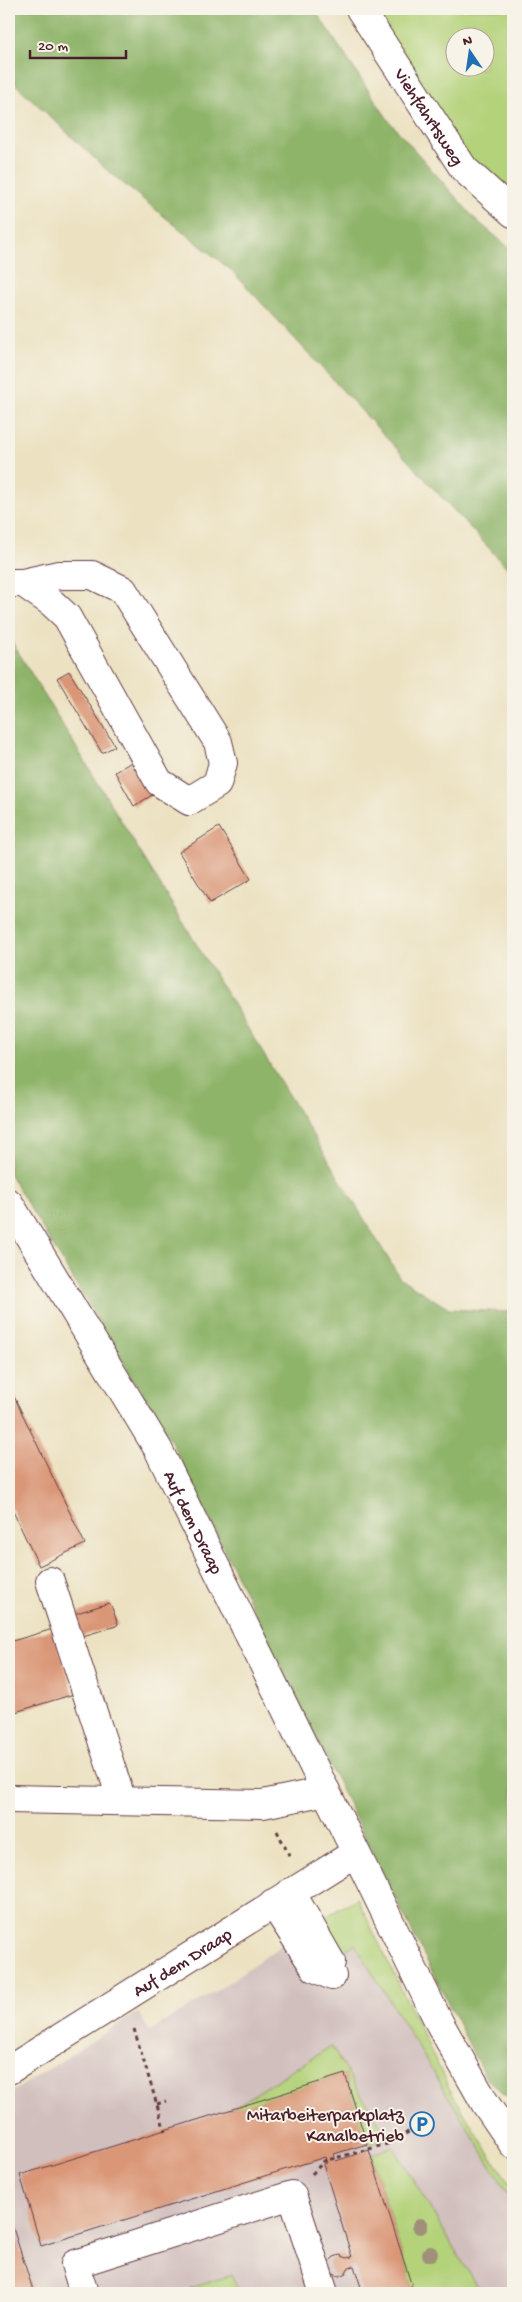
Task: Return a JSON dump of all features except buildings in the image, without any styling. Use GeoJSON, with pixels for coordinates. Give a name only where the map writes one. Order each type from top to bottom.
{"type":"FeatureCollection","features":[{"type":"Feature","properties":{"kind":"street","name":"Viehfahrtsweg"},"geometry":{"type":"LineString","coordinates":[[360,9],[464,168],[513,213]]}},
{"type":"Feature","properties":{"kind":"street"},"geometry":{"type":"LineString","coordinates":[[59,575],[92,575],[123,590],[218,742],[223,763],[217,784],[189,801],[159,782],[67,617],[52,603],[16,583],[59,575]]}},
{"type":"Feature","properties":{"kind":"street","name":"Auf dem Draap"},"geometry":{"type":"LineString","coordinates":[[9,1203],[158,1449],[440,2024],[485,2103],[513,2144]]}},
{"type":"Feature","properties":{"kind":"street"},"geometry":{"type":"LineString","coordinates":[[50,1581],[122,1801]]}},
{"type":"Feature","properties":{"kind":"street"},"geometry":{"type":"LineString","coordinates":[[9,1799],[263,1804],[326,1791]]}},
{"type":"Feature","properties":{"kind":"street","name":"Auf dem Draap"},"geometry":{"type":"LineString","coordinates":[[9,2070],[355,1853]]}},
{"type":"Feature","properties":{"kind":"street"},"geometry":{"type":"LineString","coordinates":[[84,2293],[75,2264],[292,2195],[324,2293]]}},
{"type":"Feature","properties":{"kind":"path"},"geometry":{"type":"LineString","coordinates":[[263,1804],[289,1893]]}},
{"type":"Feature","properties":{"kind":"path"},"geometry":{"type":"LineString","coordinates":[[124,1997],[165,2131]]}},
{"type":"Feature","properties":{"kind":"path"},"geometry":{"type":"LineString","coordinates":[[156,2104],[166,2101]]}},
{"type":"Feature","properties":{"kind":"path"},"geometry":{"type":"LineString","coordinates":[[292,2195],[324,2161],[391,2143],[427,2120]]}},
{"type":"Feature","properties":{"kind":"shaded area"},"geometry":{"type":"Polygon","coordinates":[[[357,1898],[449,2088],[513,2189],[513,2293],[9,2293],[9,2094],[138,2012],[149,2031],[218,1990],[294,1936],[357,1898]]]}},
{"type":"Feature","properties":{"kind":"green space"},"geometry":{"type":"Polygon","coordinates":[[[9,9],[314,9],[389,121],[475,219],[513,251],[513,574],[232,271],[108,171],[9,78],[9,9]]]}},
{"type":"Feature","properties":{"kind":"green space"},"geometry":{"type":"Polygon","coordinates":[[[370,9],[513,9],[513,204],[467,162],[370,9]]]}},
{"type":"Feature","properties":{"kind":"green space"},"geometry":{"type":"Polygon","coordinates":[[[9,637],[400,1278],[449,1309],[507,1312],[513,1309],[513,2098],[508,2097],[486,2078],[370,1848],[171,1441],[9,1173],[9,637]]]}},
{"type":"Feature","properties":{"kind":"green space"},"geometry":{"type":"Polygon","coordinates":[[[357,1898],[449,2088],[513,2189],[513,2202],[355,1944],[336,1955],[317,1922],[357,1898]]]}},
{"type":"Feature","properties":{"kind":"green space"},"geometry":{"type":"Polygon","coordinates":[[[331,2046],[388,2138],[367,2144],[345,2074],[228,2111],[331,2046]]]}},
{"type":"Feature","properties":{"kind":"green space"},"geometry":{"type":"Polygon","coordinates":[[[393,2146],[481,2293],[414,2293],[371,2155],[393,2146]]]}},
{"type":"Feature","properties":{"kind":"green space"},"geometry":{"type":"Polygon","coordinates":[[[232,2275],[239,2293],[191,2293],[190,2288],[232,2275]]]}},
{"type":"Feature","properties":{"kind":"place","name":"Mitarbeiterparkplatz Kanalbetrieb"},"geometry":{"type":"Point","coordinates":[422,2124]}}]}
